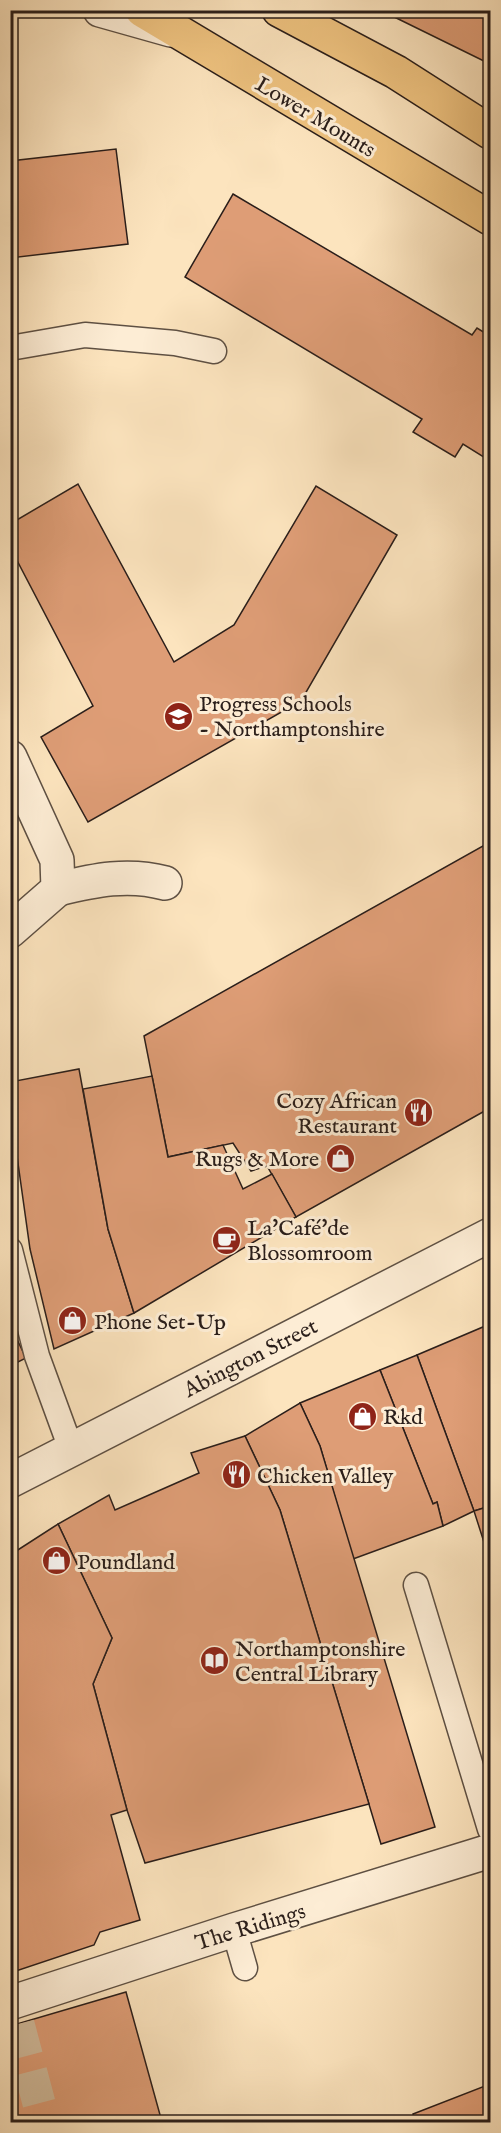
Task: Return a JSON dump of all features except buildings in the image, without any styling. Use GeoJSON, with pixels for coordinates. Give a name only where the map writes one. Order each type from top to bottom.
{"type":"FeatureCollection","features":[{"type":"Feature","properties":{"kind":"main road","name":"Lower Mounts"},"geometry":{"type":"LineString","coordinates":[[142,10],[488,211]]}},
{"type":"Feature","properties":{"kind":"main road"},"geometry":{"type":"LineString","coordinates":[[279,10],[396,72],[490,132]]}},
{"type":"Feature","properties":{"kind":"street"},"geometry":{"type":"LineString","coordinates":[[100,10],[179,33]]}},
{"type":"Feature","properties":{"kind":"street"},"geometry":{"type":"LineString","coordinates":[[10,757],[57,860],[58,890]]}},
{"type":"Feature","properties":{"kind":"street"},"geometry":{"type":"LineString","coordinates":[[10,931],[58,890],[93,880],[140,876],[165,883]]}},
{"type":"Feature","properties":{"kind":"street","name":"Abington Street"},"geometry":{"type":"LineString","coordinates":[[10,1481],[490,1235]]}},
{"type":"Feature","properties":{"kind":"street","name":"The Ridings"},"geometry":{"type":"LineString","coordinates":[[13,2007],[234,1930],[490,1851]]}},
{"type":"Feature","properties":{"kind":"lane"},"geometry":{"type":"LineString","coordinates":[[10,348],[85,335],[175,343],[214,351]]}},
{"type":"Feature","properties":{"kind":"lane"},"geometry":{"type":"LineString","coordinates":[[10,1250],[37,1356],[70,1449]]}},
{"type":"Feature","properties":{"kind":"lane"},"geometry":{"type":"LineString","coordinates":[[416,1585],[490,1829]]}},
{"type":"Feature","properties":{"kind":"lane"},"geometry":{"type":"LineString","coordinates":[[234,1930],[245,1968]]}},
{"type":"Feature","properties":{"kind":"tunnel"},"geometry":{"type":"LineString","coordinates":[[18,2024],[44,2122]]}},
{"type":"Feature","properties":{"kind":"place","name":"Progress Schools - Northamptonshire"},"geometry":{"type":"Point","coordinates":[178,716]}},
{"type":"Feature","properties":{"kind":"place","name":"Cozy African Restaurant"},"geometry":{"type":"Point","coordinates":[418,1113]}},
{"type":"Feature","properties":{"kind":"place","name":"Rugs & More"},"geometry":{"type":"Point","coordinates":[340,1158]}},
{"type":"Feature","properties":{"kind":"place","name":"La'Café'de Blossomroom"},"geometry":{"type":"Point","coordinates":[226,1240]}},
{"type":"Feature","properties":{"kind":"place","name":"Phone Set-Up"},"geometry":{"type":"Point","coordinates":[73,1321]}},
{"type":"Feature","properties":{"kind":"place","name":"Rkd"},"geometry":{"type":"Point","coordinates":[362,1416]}},
{"type":"Feature","properties":{"kind":"place","name":"Chicken Valley"},"geometry":{"type":"Point","coordinates":[236,1475]}},
{"type":"Feature","properties":{"kind":"place","name":"Poundland"},"geometry":{"type":"Point","coordinates":[56,1561]}},
{"type":"Feature","properties":{"kind":"place","name":"Northamptonshire Central Library"},"geometry":{"type":"Point","coordinates":[214,1661]}}]}
